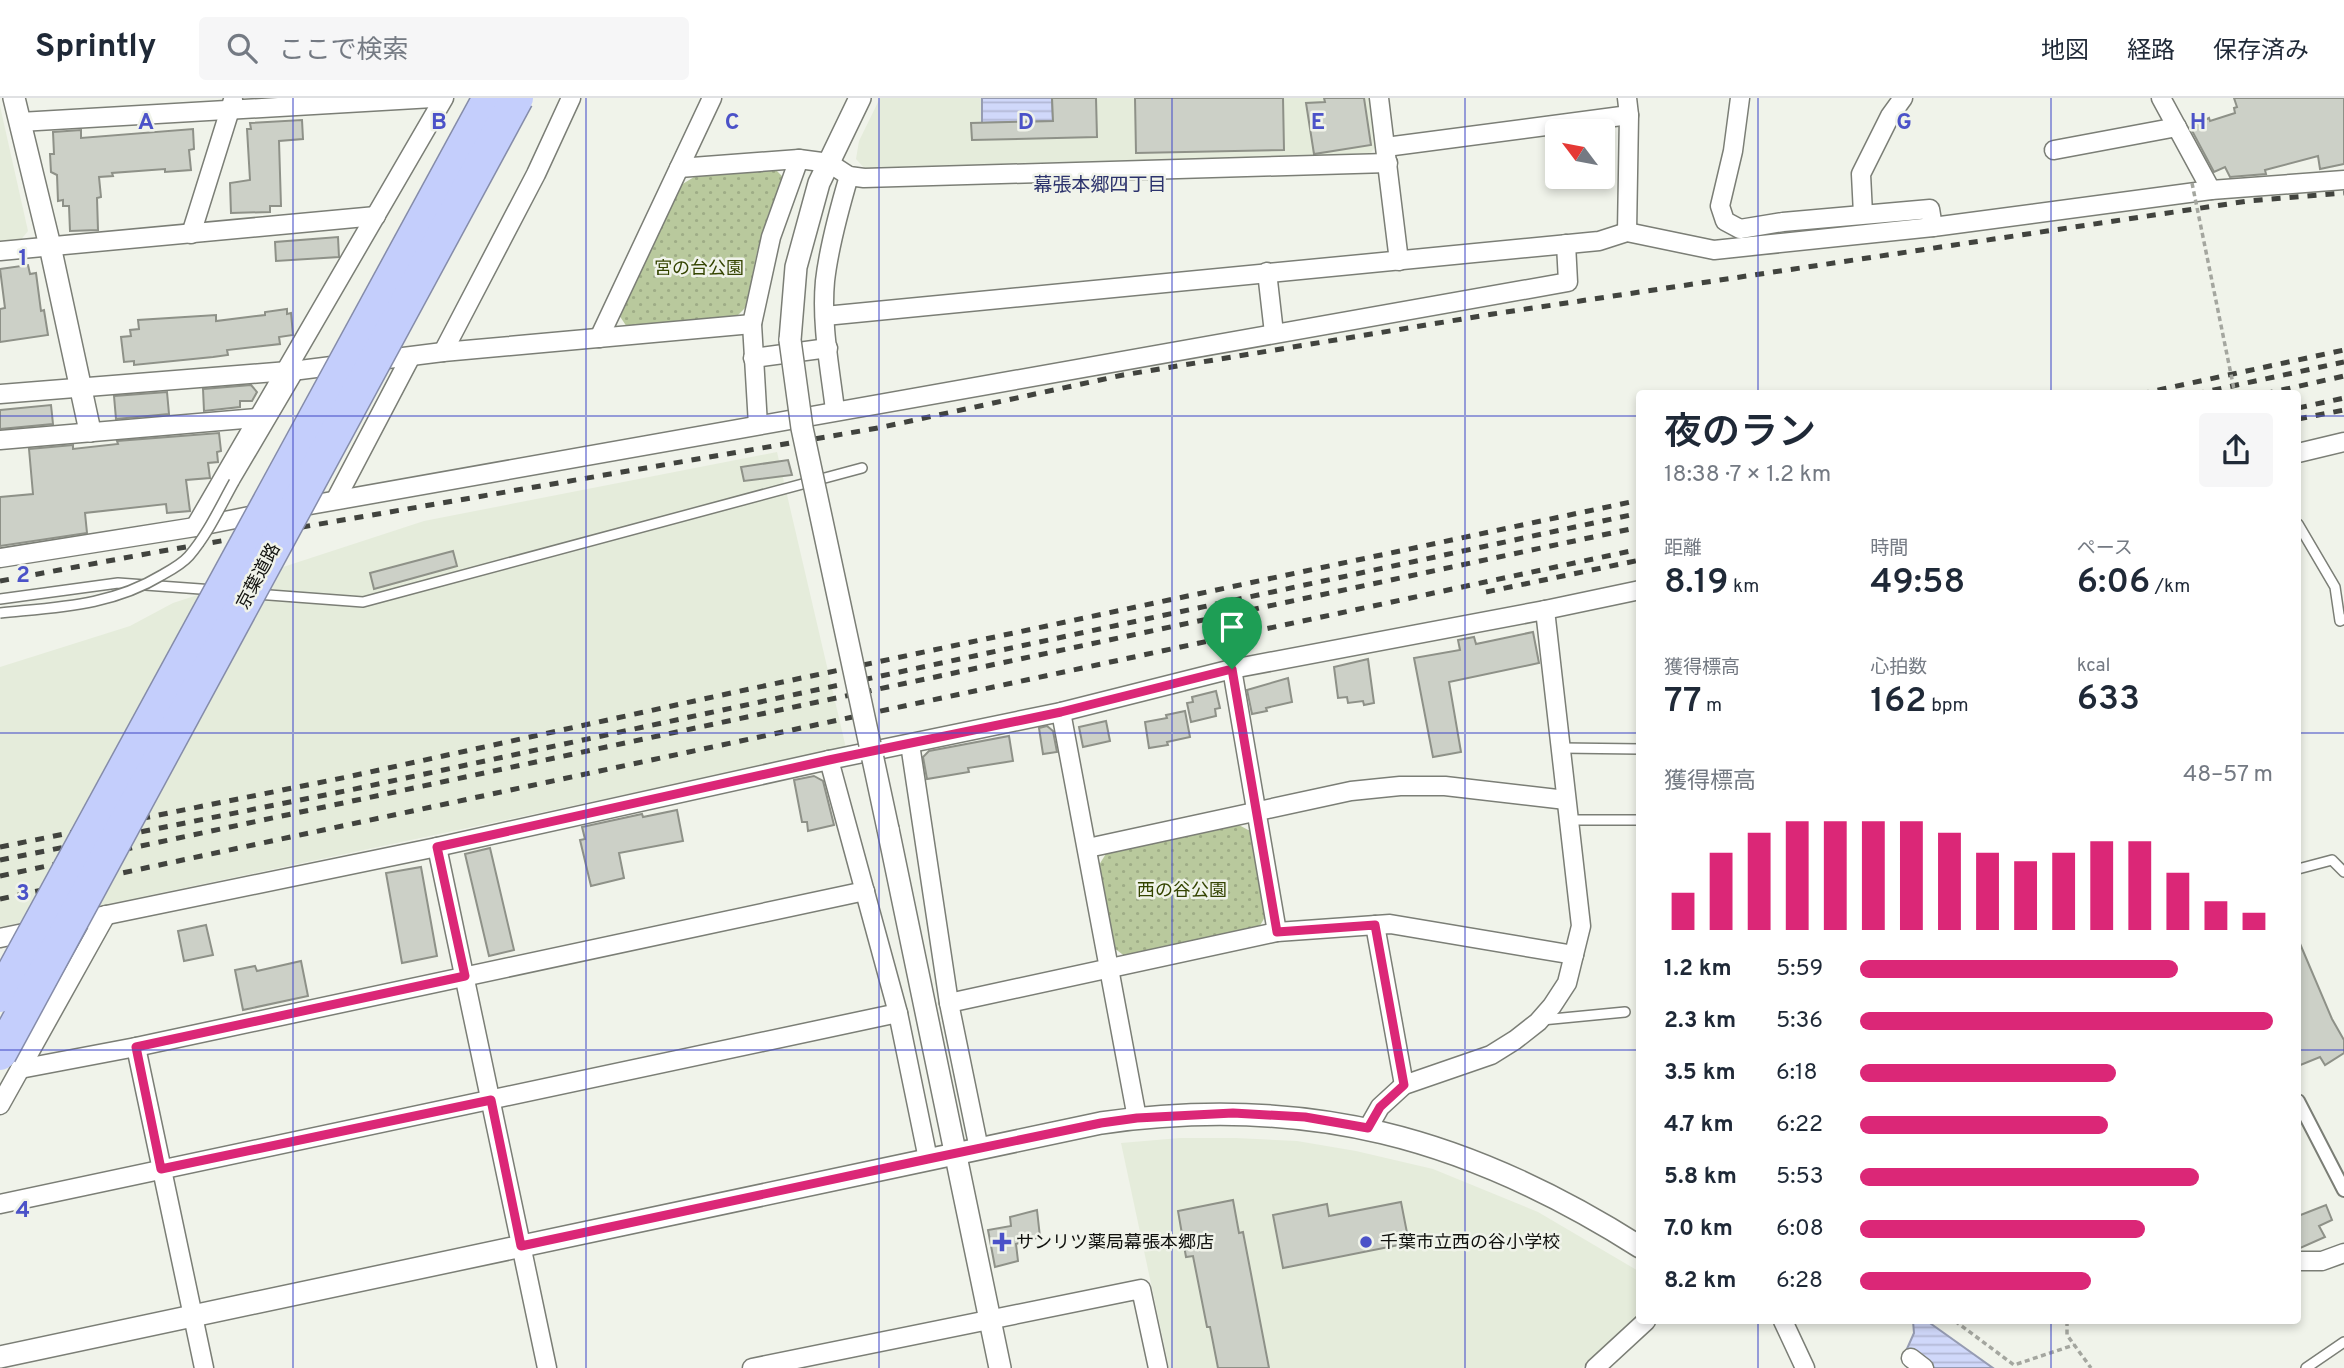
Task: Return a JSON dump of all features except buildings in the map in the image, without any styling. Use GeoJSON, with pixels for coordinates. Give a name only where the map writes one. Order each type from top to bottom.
{"type":"FeatureCollection","features":[{"type":"Feature","properties":{"kind":"highway","name":"京葉道路"},"geometry":{"type":"LineString","coordinates":[[0,996],[489,98]]}},
{"type":"Feature","properties":{"kind":"highway","name":"京葉道路"},"geometry":{"type":"LineString","coordinates":[[10,1061],[517,98]]}},
{"type":"Feature","properties":{"kind":"street"},"geometry":{"type":"LineString","coordinates":[[15,98],[90,431]]}},
{"type":"Feature","properties":{"kind":"street"},"geometry":{"type":"LineString","coordinates":[[20,122],[232,104],[433,98]]}},
{"type":"Feature","properties":{"kind":"street"},"geometry":{"type":"LineString","coordinates":[[195,527],[257,418],[292,371],[444,98]]}},
{"type":"Feature","properties":{"kind":"street"},"geometry":{"type":"LineString","coordinates":[[443,352],[536,174],[571,98]]}},
{"type":"Feature","properties":{"kind":"street"},"geometry":{"type":"LineString","coordinates":[[599,338],[712,98]]}},
{"type":"Feature","properties":{"kind":"street"},"geometry":{"type":"LineString","coordinates":[[860,98],[819,183],[796,267],[790,340],[802,428],[1000,1368]]}},
{"type":"Feature","properties":{"kind":"street"},"geometry":{"type":"LineString","coordinates":[[1379,98],[1399,261]]}},
{"type":"Feature","properties":{"kind":"street"},"geometry":{"type":"LineString","coordinates":[[1741,98],[1733,151],[1720,206],[1726,221],[1740,229],[1930,209],[1933,227]]}},
{"type":"Feature","properties":{"kind":"street"},"geometry":{"type":"LineString","coordinates":[[1863,214],[1861,174],[1890,116],[1903,98]]}},
{"type":"Feature","properties":{"kind":"street"},"geometry":{"type":"LineString","coordinates":[[2161,98],[2211,190]]}},
{"type":"Feature","properties":{"kind":"street"},"geometry":{"type":"LineString","coordinates":[[191,234],[232,104]]}},
{"type":"Feature","properties":{"kind":"street"},"geometry":{"type":"LineString","coordinates":[[679,168],[799,159],[829,163],[849,176],[864,178],[1387,155],[1628,106],[1627,232]]}},
{"type":"Feature","properties":{"kind":"street"},"geometry":{"type":"LineString","coordinates":[[2054,150],[2177,127]]}},
{"type":"Feature","properties":{"kind":"street"},"geometry":{"type":"LineString","coordinates":[[758,425],[752,324],[771,237],[799,159]]}},
{"type":"Feature","properties":{"kind":"street"},"geometry":{"type":"LineString","coordinates":[[835,410],[825,316],[825,281],[849,176]]}},
{"type":"Feature","properties":{"kind":"street"},"geometry":{"type":"LineString","coordinates":[[825,316],[1599,241],[1627,232],[1714,250],[1933,227],[2211,190],[2344,180]]}},
{"type":"Feature","properties":{"kind":"street"},"geometry":{"type":"LineString","coordinates":[[0,251],[376,216]]}},
{"type":"Feature","properties":{"kind":"street"},"geometry":{"type":"LineString","coordinates":[[0,558],[195,527],[336,499],[1568,282],[1566,244]]}},
{"type":"Feature","properties":{"kind":"street"},"geometry":{"type":"LineString","coordinates":[[1267,272],[1274,333]]}},
{"type":"Feature","properties":{"kind":"street"},"geometry":{"type":"LineString","coordinates":[[0,394],[292,371],[443,352],[752,324]]}},
{"type":"Feature","properties":{"kind":"street"},"geometry":{"type":"LineString","coordinates":[[753,358],[828,348]]}},
{"type":"Feature","properties":{"kind":"street"},"geometry":{"type":"LineString","coordinates":[[336,499],[410,358]]}},
{"type":"Feature","properties":{"kind":"street"},"geometry":{"type":"LineString","coordinates":[[0,440],[257,418]]}},
{"type":"Feature","properties":{"kind":"street"},"geometry":{"type":"LineString","coordinates":[[2301,452],[2344,442]]}},
{"type":"Feature","properties":{"kind":"street"},"geometry":{"type":"LineString","coordinates":[[3,942],[106,915],[437,847],[829,760],[1061,712],[1232,669],[1636,591]]}},
{"type":"Feature","properties":{"kind":"street"},"geometry":{"type":"LineString","coordinates":[[1368,1128],[1380,1107],[1404,1085],[1491,1055],[1515,1040],[1540,1020],[1566,982],[1581,926],[1545,610]]}},
{"type":"Feature","properties":{"kind":"street"},"geometry":{"type":"LineString","coordinates":[[1232,669],[1277,932]]}},
{"type":"Feature","properties":{"kind":"street"},"geometry":{"type":"LineString","coordinates":[[1061,712],[1137,1118]]}},
{"type":"Feature","properties":{"kind":"street"},"geometry":{"type":"LineString","coordinates":[[910,744],[949,1003],[979,1149]]}},
{"type":"Feature","properties":{"kind":"street"},"geometry":{"type":"LineString","coordinates":[[829,760],[898,1013],[928,1159]]}},
{"type":"Feature","properties":{"kind":"street"},"geometry":{"type":"LineString","coordinates":[[1087,848],[1351,791],[1400,786],[1445,786],[1566,800]]}},
{"type":"Feature","properties":{"kind":"street"},"geometry":{"type":"LineString","coordinates":[[437,847],[547,1368]]}},
{"type":"Feature","properties":{"kind":"street"},"geometry":{"type":"LineString","coordinates":[[10,1061],[136,1047],[865,891]]}},
{"type":"Feature","properties":{"kind":"street"},"geometry":{"type":"LineString","coordinates":[[0,1105],[10,1061],[106,915]]}},
{"type":"Feature","properties":{"kind":"street"},"geometry":{"type":"LineString","coordinates":[[1375,925],[1404,1085]]}},
{"type":"Feature","properties":{"kind":"street"},"geometry":{"type":"LineString","coordinates":[[949,1003],[1277,932],[1390,925],[1574,955]]}},
{"type":"Feature","properties":{"kind":"street"},"geometry":{"type":"LineString","coordinates":[[0,1204],[898,1013]]}},
{"type":"Feature","properties":{"kind":"street"},"geometry":{"type":"LineString","coordinates":[[136,1047],[204,1368]]}},
{"type":"Feature","properties":{"kind":"street"},"geometry":{"type":"LineString","coordinates":[[2301,1107],[2344,1190]]}},
{"type":"Feature","properties":{"kind":"street"},"geometry":{"type":"LineString","coordinates":[[0,1357],[928,1159],[1137,1118],[1233,1113],[1305,1117],[1368,1128],[1510,1175],[1636,1241]]}},
{"type":"Feature","properties":{"kind":"street"},"geometry":{"type":"LineString","coordinates":[[2301,1261],[2322,1261],[2344,1253]]}},
{"type":"Feature","properties":{"kind":"street"},"geometry":{"type":"LineString","coordinates":[[752,1368],[1141,1289],[1158,1368]]}},
{"type":"Feature","properties":{"kind":"street"},"geometry":{"type":"LineString","coordinates":[[1595,1368],[1643,1324]]}},
{"type":"Feature","properties":{"kind":"street"},"geometry":{"type":"LineString","coordinates":[[1784,1324],[1805,1368]]}},
{"type":"Feature","properties":{"kind":"lane"},"geometry":{"type":"LineString","coordinates":[[0,613],[73,606],[115,598],[139,589],[187,559],[215,518],[292,371]]}},
{"type":"Feature","properties":{"kind":"lane"},"geometry":{"type":"LineString","coordinates":[[241,592],[363,602],[862,468]]}},
{"type":"Feature","properties":{"kind":"lane"},"geometry":{"type":"LineString","coordinates":[[2301,529],[2335,587],[2340,621],[2344,619]]}},
{"type":"Feature","properties":{"kind":"lane"},"geometry":{"type":"LineString","coordinates":[[0,599],[118,583],[227,591]]}},
{"type":"Feature","properties":{"kind":"lane"},"geometry":{"type":"LineString","coordinates":[[1561,748],[1636,748]]}},
{"type":"Feature","properties":{"kind":"lane"},"geometry":{"type":"LineString","coordinates":[[1569,820],[1636,820]]}},
{"type":"Feature","properties":{"kind":"lane"},"geometry":{"type":"LineString","coordinates":[[2301,868],[2332,860],[2344,872]]}},
{"type":"Feature","properties":{"kind":"lane"},"geometry":{"type":"LineString","coordinates":[[1540,1020],[1625,1012]]}},
{"type":"Feature","properties":{"kind":"lane"},"geometry":{"type":"LineString","coordinates":[[2306,1368],[2344,1342]]}},
{"type":"Feature","properties":{"kind":"path"},"geometry":{"type":"LineString","coordinates":[[2192,183],[2234,390]]}},
{"type":"Feature","properties":{"kind":"path"},"geometry":{"type":"LineString","coordinates":[[1959,1324],[2014,1365],[2074,1345]]}},
{"type":"Feature","properties":{"kind":"path"},"geometry":{"type":"LineString","coordinates":[[2067,1324],[2067,1335],[2091,1368]]}},
{"type":"Feature","properties":{"kind":"shaded area"},"geometry":{"type":"Polygon","coordinates":[[[880,98],[1370,98],[1377,145],[1368,156],[866,170],[856,159],[859,141],[880,98]]]}},
{"type":"Feature","properties":{"kind":"shaded area"},"geometry":{"type":"Polygon","coordinates":[[[0,106],[28,231],[19,242],[0,244],[0,106]]]}},
{"type":"Feature","properties":{"kind":"shaded area"},"geometry":{"type":"Polygon","coordinates":[[[777,452],[846,748],[0,927],[0,667],[130,626],[173,603],[424,521],[777,452]]]}},
{"type":"Feature","properties":{"kind":"shaded area","name":"千葉市立西の谷小学校"},"geometry":{"type":"Polygon","coordinates":[[[1180,1138],[1297,1141],[1356,1151],[1433,1169],[1538,1212],[1636,1270],[1636,1320],[1582,1368],[1169,1368],[1121,1143],[1180,1138]]]}},
{"type":"Feature","properties":{"kind":"green space","name":"宮の台公園"},"geometry":{"type":"Polygon","coordinates":[[[775,169],[784,178],[768,215],[757,252],[746,307],[735,318],[627,327],[619,315],[681,185],[694,177],[775,169]]]}},
{"type":"Feature","properties":{"kind":"green space","name":"西の谷公園"},"geometry":{"type":"Polygon","coordinates":[[[1237,824],[1250,831],[1265,917],[1258,929],[1126,957],[1114,948],[1099,865],[1107,852],[1237,824]]]}},
{"type":"Feature","properties":{"kind":"water"},"geometry":{"type":"Polygon","coordinates":[[[982,98],[1052,98],[1053,121],[982,123],[982,98]]]}},
{"type":"Feature","properties":{"kind":"water"},"geometry":{"type":"Polygon","coordinates":[[[1913,1324],[1931,1324],[1993,1368],[1931,1368],[1906,1351],[1914,1333],[1913,1324]]]}},
{"type":"Feature","properties":{"kind":"railway"},"geometry":{"type":"LineString","coordinates":[[0,581],[878,428],[1123,375],[1493,314],[2248,201],[2344,193]]}},
{"type":"Feature","properties":{"kind":"railway"},"geometry":{"type":"LineString","coordinates":[[2159,390],[2344,350]]}},
{"type":"Feature","properties":{"kind":"railway"},"geometry":{"type":"LineString","coordinates":[[2214,390],[2344,362]]}},
{"type":"Feature","properties":{"kind":"railway"},"geometry":{"type":"LineString","coordinates":[[2282,390],[2344,376]]}},
{"type":"Feature","properties":{"kind":"railway"},"geometry":{"type":"LineString","coordinates":[[2301,407],[2344,398]]}},
{"type":"Feature","properties":{"kind":"railway"},"geometry":{"type":"LineString","coordinates":[[2301,418],[2344,410]]}},
{"type":"Feature","properties":{"kind":"railway"},"geometry":{"type":"LineString","coordinates":[[0,847],[347,777],[1636,501]]}},
{"type":"Feature","properties":{"kind":"railway"},"geometry":{"type":"LineString","coordinates":[[0,860],[350,790],[1636,514]]}},
{"type":"Feature","properties":{"kind":"railway"},"geometry":{"type":"LineString","coordinates":[[0,876],[1636,528]]}},
{"type":"Feature","properties":{"kind":"railway"},"geometry":{"type":"LineString","coordinates":[[0,899],[1636,550]]}},
{"type":"Feature","properties":{"kind":"railway"},"geometry":{"type":"LineString","coordinates":[[1486,592],[1636,561]]}},
{"type":"Feature","properties":{"kind":"place","name":"サンリツ薬局幕張本郷店"},"geometry":{"type":"Point","coordinates":[1002,1242]}},
{"type":"Feature","properties":{"kind":"place","name":"千葉市立西の谷小学校"},"geometry":{"type":"Point","coordinates":[1366,1242]}},
{"type":"Feature","properties":{"kind":"district","name":"幕張本郷四丁目"},"geometry":{"type":"Point","coordinates":[1100,184]}},
{"type":"Feature","properties":{"kind":"route"},"geometry":{"type":"LineString","coordinates":[[1232,669],[1277,932],[1375,925],[1404,1085],[1380,1107],[1368,1128],[1305,1117],[1233,1113],[1180,1114],[1101,1123],[521,1246],[491,1100],[161,1169],[136,1047],[465,976],[437,847],[829,760],[1061,712],[1232,669]]}}]}
